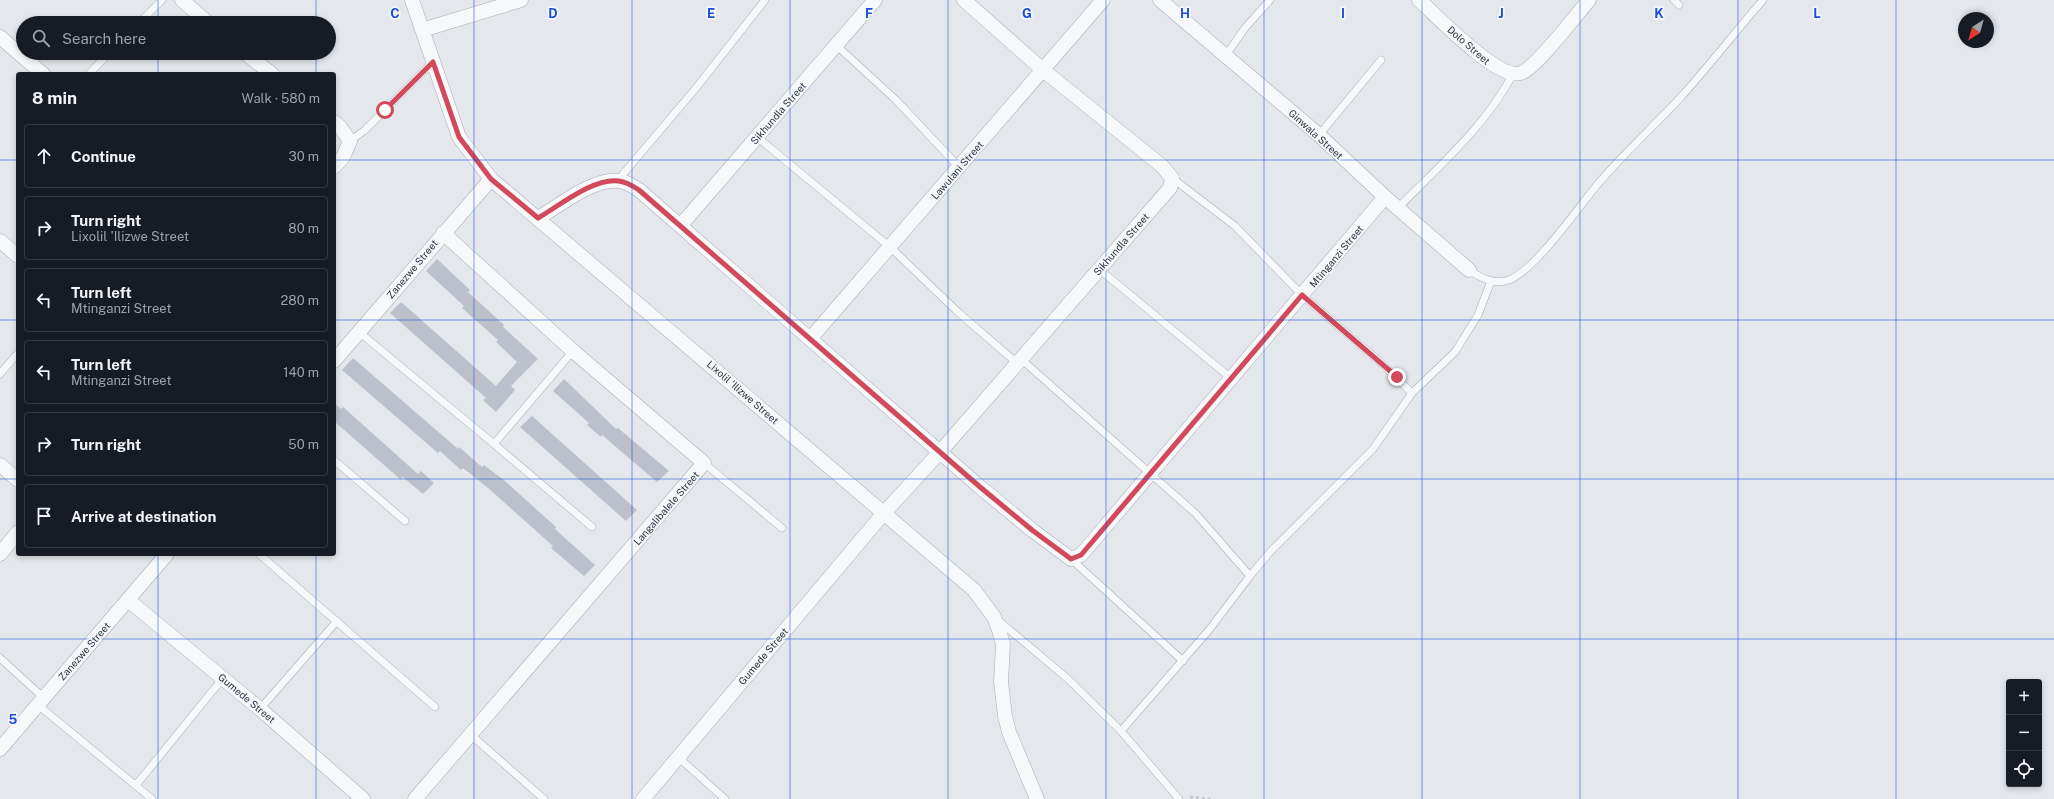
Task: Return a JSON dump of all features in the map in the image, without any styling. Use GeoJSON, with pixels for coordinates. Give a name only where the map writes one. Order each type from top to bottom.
{"type":"FeatureCollection","features":[{"type":"Feature","properties":{"kind":"street"},"geometry":{"type":"LineString","coordinates":[[182,0],[200,16]]}},
{"type":"Feature","properties":{"kind":"street","name":"Lixolil 'Ilizwe Street"},"geometry":{"type":"LineString","coordinates":[[412,0],[459,137],[491,179],[974,590],[994,617],[1003,644],[1001,682],[1005,716],[1009,732],[1037,799]]}},
{"type":"Feature","properties":{"kind":"street"},"geometry":{"type":"LineString","coordinates":[[422,30],[521,0]]}},
{"type":"Feature","properties":{"kind":"street","name":"Sikhundla Street"},"geometry":{"type":"LineString","coordinates":[[680,225],[875,0]]}},
{"type":"Feature","properties":{"kind":"street"},"geometry":{"type":"LineString","coordinates":[[964,0],[1043,70],[1162,166],[1172,178]]}},
{"type":"Feature","properties":{"kind":"street","name":"Lawulani Street"},"geometry":{"type":"LineString","coordinates":[[810,339],[1103,0]]}},
{"type":"Feature","properties":{"kind":"street","name":"Ginwala Street"},"geometry":{"type":"LineString","coordinates":[[1160,0],[1319,135],[1398,208],[1469,270]]}},
{"type":"Feature","properties":{"kind":"street"},"geometry":{"type":"LineString","coordinates":[[1513,74],[1520,74],[1532,66],[1589,0]]}},
{"type":"Feature","properties":{"kind":"street","name":"Dolo Street"},"geometry":{"type":"LineString","coordinates":[[1427,2],[1483,58],[1501,71],[1513,74]]}},
{"type":"Feature","properties":{"kind":"street"},"geometry":{"type":"LineString","coordinates":[[0,37],[16,51]]}},
{"type":"Feature","properties":{"kind":"street"},"geometry":{"type":"LineString","coordinates":[[27,60],[41,72]]}},
{"type":"Feature","properties":{"kind":"street"},"geometry":{"type":"LineString","coordinates":[[254,60],[269,72]]}},
{"type":"Feature","properties":{"kind":"street"},"geometry":{"type":"LineString","coordinates":[[336,124],[350,140],[343,157],[336,165]]}},
{"type":"Feature","properties":{"kind":"street","name":"Sikhundla Street"},"geometry":{"type":"LineString","coordinates":[[884,514],[940,452],[1170,188],[1172,178]]}},
{"type":"Feature","properties":{"kind":"street","name":"Zanezwe Street"},"geometry":{"type":"LineString","coordinates":[[336,359],[491,179]]}},
{"type":"Feature","properties":{"kind":"street"},"geometry":{"type":"LineString","coordinates":[[538,218],[586,189],[606,182],[618,180],[639,190],[940,452],[1032,530],[1071,559]]}},
{"type":"Feature","properties":{"kind":"street","name":"Mtinganzi Street"},"geometry":{"type":"LineString","coordinates":[[1071,559],[1081,555],[1386,197]]}},
{"type":"Feature","properties":{"kind":"street","name":"Langalibalele Street"},"geometry":{"type":"LineString","coordinates":[[415,799],[704,463],[572,351],[443,233]]}},
{"type":"Feature","properties":{"kind":"street"},"geometry":{"type":"LineString","coordinates":[[0,241],[16,254]]}},
{"type":"Feature","properties":{"kind":"street"},"geometry":{"type":"LineString","coordinates":[[0,465],[16,478]]}},
{"type":"Feature","properties":{"kind":"street","name":"Gumede Street"},"geometry":{"type":"LineString","coordinates":[[643,799],[884,514]]}},
{"type":"Feature","properties":{"kind":"street"},"geometry":{"type":"LineString","coordinates":[[0,554],[16,534]]}},
{"type":"Feature","properties":{"kind":"street","name":"Zanezwe Street"},"geometry":{"type":"LineString","coordinates":[[0,749],[165,556]]}},
{"type":"Feature","properties":{"kind":"street","name":"Gumede Street"},"geometry":{"type":"LineString","coordinates":[[128,600],[260,709],[362,799]]}},
{"type":"Feature","properties":{"kind":"lane"},"geometry":{"type":"LineString","coordinates":[[146,16],[162,0]]}},
{"type":"Feature","properties":{"kind":"lane"},"geometry":{"type":"LineString","coordinates":[[618,180],[696,88],[765,0]]}},
{"type":"Feature","properties":{"kind":"lane"},"geometry":{"type":"LineString","coordinates":[[1226,55],[1245,28],[1270,0]]}},
{"type":"Feature","properties":{"kind":"lane"},"geometry":{"type":"LineString","coordinates":[[1469,270],[1481,278],[1492,281],[1509,280],[1540,255],[1597,185],[1681,97],[1763,0]]}},
{"type":"Feature","properties":{"kind":"lane"},"geometry":{"type":"LineString","coordinates":[[836,45],[896,100],[959,167]]}},
{"type":"Feature","properties":{"kind":"lane"},"geometry":{"type":"LineString","coordinates":[[91,72],[102,60]]}},
{"type":"Feature","properties":{"kind":"lane"},"geometry":{"type":"LineString","coordinates":[[1319,135],[1381,60]]}},
{"type":"Feature","properties":{"kind":"lane"},"geometry":{"type":"LineString","coordinates":[[350,140],[364,130],[433,62]]}},
{"type":"Feature","properties":{"kind":"lane"},"geometry":{"type":"LineString","coordinates":[[1398,208],[1482,122],[1503,93],[1513,74]]}},
{"type":"Feature","properties":{"kind":"lane"},"geometry":{"type":"LineString","coordinates":[[757,137],[890,246],[959,313],[1019,361],[1151,473],[1212,530],[1250,576]]}},
{"type":"Feature","properties":{"kind":"lane"},"geometry":{"type":"LineString","coordinates":[[1172,178],[1235,226],[1302,295],[1380,362],[1412,393]]}},
{"type":"Feature","properties":{"kind":"lane"},"geometry":{"type":"LineString","coordinates":[[1099,270],[1232,379]]}},
{"type":"Feature","properties":{"kind":"lane"},"geometry":{"type":"LineString","coordinates":[[1121,731],[1209,630],[1250,576],[1282,538],[1373,449],[1412,393],[1444,364],[1464,340],[1478,315],[1492,281]]}},
{"type":"Feature","properties":{"kind":"lane"},"geometry":{"type":"LineString","coordinates":[[359,332],[592,527]]}},
{"type":"Feature","properties":{"kind":"lane"},"geometry":{"type":"LineString","coordinates":[[494,444],[572,351]]}},
{"type":"Feature","properties":{"kind":"lane"},"geometry":{"type":"LineString","coordinates":[[0,374],[16,354]]}},
{"type":"Feature","properties":{"kind":"lane"},"geometry":{"type":"LineString","coordinates":[[336,462],[405,521]]}},
{"type":"Feature","properties":{"kind":"lane"},"geometry":{"type":"LineString","coordinates":[[704,463],[782,528]]}},
{"type":"Feature","properties":{"kind":"lane"},"geometry":{"type":"LineString","coordinates":[[261,556],[435,707]]}},
{"type":"Feature","properties":{"kind":"lane"},"geometry":{"type":"LineString","coordinates":[[1071,559],[1183,661]]}},
{"type":"Feature","properties":{"kind":"lane"},"geometry":{"type":"LineString","coordinates":[[994,617],[1068,678],[1121,731],[1178,798]]}},
{"type":"Feature","properties":{"kind":"lane"},"geometry":{"type":"LineString","coordinates":[[260,709],[337,621]]}},
{"type":"Feature","properties":{"kind":"lane"},"geometry":{"type":"LineString","coordinates":[[0,658],[41,701],[152,799]]}},
{"type":"Feature","properties":{"kind":"lane"},"geometry":{"type":"LineString","coordinates":[[136,785],[223,678]]}},
{"type":"Feature","properties":{"kind":"lane"},"geometry":{"type":"LineString","coordinates":[[471,735],[544,799]]}},
{"type":"Feature","properties":{"kind":"lane"},"geometry":{"type":"LineString","coordinates":[[678,757],[725,799]]}},
{"type":"Feature","properties":{"kind":"path"},"geometry":{"type":"LineString","coordinates":[[1178,798],[1212,799]]}},
{"type":"Feature","properties":{"kind":"building"},"geometry":{"type":"Polygon","coordinates":[[[437,259],[470,290],[468,292],[504,325],[503,327],[538,359],[511,386],[515,390],[496,412],[483,400],[486,398],[390,313],[401,302],[496,386],[517,362],[496,342],[498,340],[462,308],[464,306],[426,271],[437,259]]]}},
{"type":"Feature","properties":{"kind":"building"},"geometry":{"type":"Polygon","coordinates":[[[353,358],[458,449],[459,447],[482,467],[484,465],[505,481],[595,565],[584,576],[551,548],[553,546],[487,487],[463,468],[461,470],[440,451],[438,453],[342,370],[353,358]]]}},
{"type":"Feature","properties":{"kind":"building"},"geometry":{"type":"Polygon","coordinates":[[[564,379],[616,429],[618,428],[669,471],[657,482],[602,435],[601,437],[587,425],[589,423],[553,391],[564,379]]]}},
{"type":"Feature","properties":{"kind":"building"},"geometry":{"type":"Polygon","coordinates":[[[336,405],[341,409],[343,407],[418,474],[421,471],[434,483],[423,494],[403,477],[400,479],[336,423],[336,405]]]}},
{"type":"Feature","properties":{"kind":"building"},"geometry":{"type":"Polygon","coordinates":[[[532,416],[637,510],[626,521],[520,427],[532,416]]]}},
{"type":"Feature","properties":{"kind":"route"},"geometry":{"type":"LineString","coordinates":[[385,110],[433,62],[459,137],[474,159],[491,179],[538,218],[586,189],[606,182],[618,180],[639,190],[980,487],[1032,530],[1071,559],[1081,555],[1302,295],[1397,377]]}}]}
